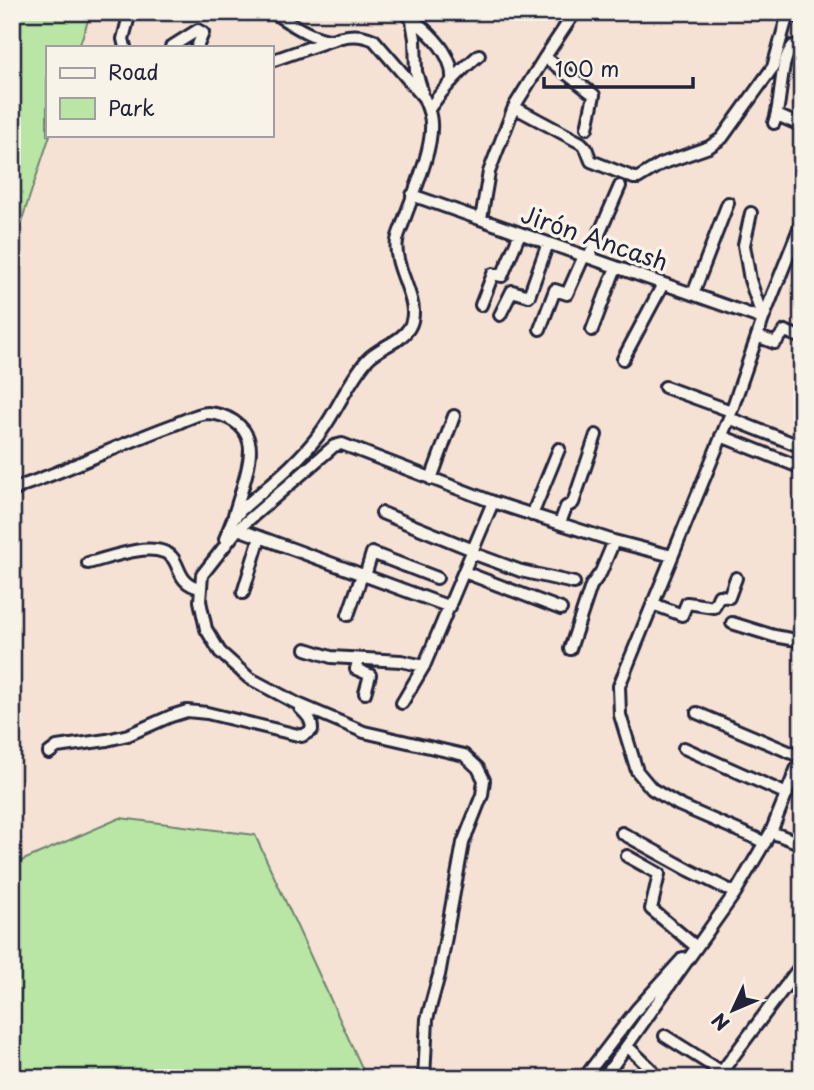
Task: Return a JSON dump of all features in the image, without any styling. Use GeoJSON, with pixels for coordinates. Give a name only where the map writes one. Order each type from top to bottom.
{"type":"FeatureCollection","features":[{"type":"Feature","properties":{"kind":"street"},"geometry":{"type":"LineString","coordinates":[[125,46],[123,39],[130,12]]}},
{"type":"Feature","properties":{"kind":"street"},"geometry":{"type":"LineString","coordinates":[[272,12],[301,29],[331,40]]}},
{"type":"Feature","properties":{"kind":"street"},"geometry":{"type":"LineString","coordinates":[[481,219],[489,172],[514,107],[575,12]]}},
{"type":"Feature","properties":{"kind":"street"},"geometry":{"type":"LineString","coordinates":[[514,107],[580,143],[586,148],[591,161],[638,178],[661,164],[709,147],[722,138],[774,67],[786,21],[790,16],[802,19]]}},
{"type":"Feature","properties":{"kind":"street"},"geometry":{"type":"LineString","coordinates":[[408,17],[424,29],[447,56],[452,66],[452,81]]}},
{"type":"Feature","properties":{"kind":"street"},"geometry":{"type":"LineString","coordinates":[[408,17],[415,39],[416,72],[432,122],[426,155],[397,242],[398,262],[414,318],[408,331],[370,357],[354,375],[323,430],[308,449],[240,510],[221,551],[202,576],[200,601],[206,629],[220,652],[249,678],[296,703],[364,732],[464,755],[478,768],[484,780],[482,794],[463,843],[439,975],[427,1020],[424,1078]]}},
{"type":"Feature","properties":{"kind":"street"},"geometry":{"type":"LineString","coordinates":[[173,46],[198,30],[203,33],[197,46]]}},
{"type":"Feature","properties":{"kind":"street"},"geometry":{"type":"LineString","coordinates":[[273,60],[331,40],[354,35],[366,36],[374,40],[424,98]]}},
{"type":"Feature","properties":{"kind":"street"},"geometry":{"type":"LineString","coordinates":[[802,50],[793,46],[786,54],[776,120],[802,126]]}},
{"type":"Feature","properties":{"kind":"street"},"geometry":{"type":"LineString","coordinates":[[429,109],[462,69],[479,55]]}},
{"type":"Feature","properties":{"kind":"street"},"geometry":{"type":"LineString","coordinates":[[545,57],[594,95],[587,128]]}},
{"type":"Feature","properties":{"kind":"street"},"geometry":{"type":"LineString","coordinates":[[540,328],[555,290],[567,294],[620,186]]}},
{"type":"Feature","properties":{"kind":"street","name":"Jirón Ancash"},"geometry":{"type":"LineString","coordinates":[[412,195],[763,319]]}},
{"type":"Feature","properties":{"kind":"street"},"geometry":{"type":"LineString","coordinates":[[694,294],[728,203]]}},
{"type":"Feature","properties":{"kind":"street"},"geometry":{"type":"LineString","coordinates":[[751,213],[744,245],[750,280],[763,319]]}},
{"type":"Feature","properties":{"kind":"street"},"geometry":{"type":"LineString","coordinates":[[765,844],[679,805],[652,789],[637,771],[620,715],[618,686],[730,414],[763,319],[798,242],[802,220]]}},
{"type":"Feature","properties":{"kind":"street"},"geometry":{"type":"LineString","coordinates":[[481,305],[493,274],[502,276],[520,233]]}},
{"type":"Feature","properties":{"kind":"street"},"geometry":{"type":"LineString","coordinates":[[500,315],[512,291],[529,296],[548,243]]}},
{"type":"Feature","properties":{"kind":"street"},"geometry":{"type":"LineString","coordinates":[[592,330],[616,267]]}},
{"type":"Feature","properties":{"kind":"street"},"geometry":{"type":"LineString","coordinates":[[623,359],[663,284]]}},
{"type":"Feature","properties":{"kind":"street"},"geometry":{"type":"LineString","coordinates":[[757,336],[775,343],[785,331],[802,338]]}},
{"type":"Feature","properties":{"kind":"street"},"geometry":{"type":"LineString","coordinates":[[665,387],[802,447]]}},
{"type":"Feature","properties":{"kind":"street"},"geometry":{"type":"LineString","coordinates":[[12,492],[206,413],[235,421],[249,442],[251,454],[235,525]]}},
{"type":"Feature","properties":{"kind":"street"},"geometry":{"type":"LineString","coordinates":[[431,479],[454,416]]}},
{"type":"Feature","properties":{"kind":"street"},"geometry":{"type":"LineString","coordinates":[[560,523],[566,507],[573,503],[596,435]]}},
{"type":"Feature","properties":{"kind":"street"},"geometry":{"type":"LineString","coordinates":[[721,436],[802,468]]}},
{"type":"Feature","properties":{"kind":"street"},"geometry":{"type":"LineString","coordinates":[[235,525],[334,446],[342,444],[493,502],[614,541],[672,556]]}},
{"type":"Feature","properties":{"kind":"street"},"geometry":{"type":"LineString","coordinates":[[532,514],[559,449]]}},
{"type":"Feature","properties":{"kind":"street"},"geometry":{"type":"LineString","coordinates":[[402,702],[424,666],[493,502]]}},
{"type":"Feature","properties":{"kind":"street"},"geometry":{"type":"LineString","coordinates":[[382,513],[521,571],[574,583]]}},
{"type":"Feature","properties":{"kind":"street"},"geometry":{"type":"LineString","coordinates":[[235,525],[260,537],[450,607]]}},
{"type":"Feature","properties":{"kind":"street"},"geometry":{"type":"LineString","coordinates":[[243,593],[260,537]]}},
{"type":"Feature","properties":{"kind":"street"},"geometry":{"type":"LineString","coordinates":[[570,649],[592,586],[614,541]]}},
{"type":"Feature","properties":{"kind":"street"},"geometry":{"type":"LineString","coordinates":[[88,564],[140,550],[163,552],[174,561],[191,587],[201,588]]}},
{"type":"Feature","properties":{"kind":"street"},"geometry":{"type":"LineString","coordinates":[[348,615],[372,553],[437,578]]}},
{"type":"Feature","properties":{"kind":"street"},"geometry":{"type":"LineString","coordinates":[[464,572],[561,609]]}},
{"type":"Feature","properties":{"kind":"street"},"geometry":{"type":"LineString","coordinates":[[653,604],[682,615],[687,603],[715,607],[719,596],[729,597],[736,578]]}},
{"type":"Feature","properties":{"kind":"street"},"geometry":{"type":"LineString","coordinates":[[732,623],[802,642]]}},
{"type":"Feature","properties":{"kind":"street"},"geometry":{"type":"LineString","coordinates":[[306,649],[331,657],[424,666]]}},
{"type":"Feature","properties":{"kind":"street"},"geometry":{"type":"LineString","coordinates":[[359,659],[356,669],[370,676],[365,693]]}},
{"type":"Feature","properties":{"kind":"street"},"geometry":{"type":"LineString","coordinates":[[49,753],[57,747],[128,735],[187,711],[302,736],[312,730],[312,723],[296,703]]}},
{"type":"Feature","properties":{"kind":"street"},"geometry":{"type":"LineString","coordinates":[[606,1077],[719,917],[765,844],[801,756],[697,713]]}},
{"type":"Feature","properties":{"kind":"street"},"geometry":{"type":"LineString","coordinates":[[684,748],[787,794]]}},
{"type":"Feature","properties":{"kind":"street"},"geometry":{"type":"LineString","coordinates":[[771,832],[802,844]]}},
{"type":"Feature","properties":{"kind":"street"},"geometry":{"type":"LineString","coordinates":[[622,833],[735,893]]}},
{"type":"Feature","properties":{"kind":"street"},"geometry":{"type":"LineString","coordinates":[[626,856],[659,874],[651,909],[694,945]]}},
{"type":"Feature","properties":{"kind":"street"},"geometry":{"type":"LineString","coordinates":[[584,1078],[638,1009],[719,917]]}},
{"type":"Feature","properties":{"kind":"street"},"geometry":{"type":"LineString","coordinates":[[665,1036],[720,1075],[802,964]]}},
{"type":"Feature","properties":{"kind":"street"},"geometry":{"type":"LineString","coordinates":[[627,1046],[652,1070]]}},
{"type":"Feature","properties":{"kind":"green space"},"geometry":{"type":"Polygon","coordinates":[[[12,12],[86,12],[90,15],[79,46],[46,46],[46,136],[50,136],[12,250],[12,12]]]}},
{"type":"Feature","properties":{"kind":"green space"},"geometry":{"type":"Polygon","coordinates":[[[120,818],[255,835],[363,1070],[362,1078],[12,1078],[12,865],[120,818]]]}}]}
